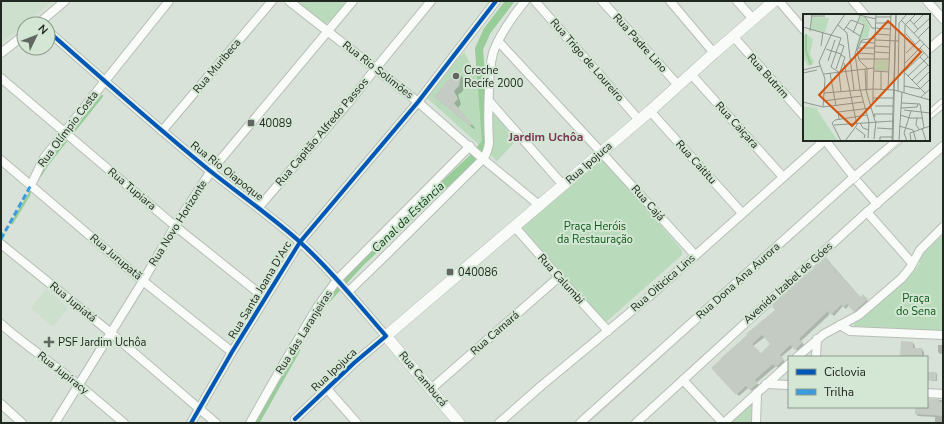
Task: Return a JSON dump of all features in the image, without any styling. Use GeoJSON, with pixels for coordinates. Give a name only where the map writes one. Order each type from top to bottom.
{"type":"FeatureCollection","features":[{"type":"Feature","properties":{"kind":"main road","name":"Rua Ipojuca"},"geometry":{"type":"LineString","coordinates":[[386,336],[650,111],[774,1]]}},
{"type":"Feature","properties":{"kind":"main road","name":"Rua Cambucá"},"geometry":{"type":"LineString","coordinates":[[386,336],[459,423]]}},
{"type":"Feature","properties":{"kind":"street"},"geometry":{"type":"LineString","coordinates":[[48,16],[65,1]]}},
{"type":"Feature","properties":{"kind":"street","name":"Rua Olímpio Costa"},"geometry":{"type":"LineString","coordinates":[[31,185],[44,158],[169,1]]}},
{"type":"Feature","properties":{"kind":"street","name":"Rua Muribeca"},"geometry":{"type":"LineString","coordinates":[[162,131],[272,1]]}},
{"type":"Feature","properties":{"kind":"street","name":"Rua Rio Solimões"},"geometry":{"type":"LineString","coordinates":[[290,1],[418,102],[539,205]]}},
{"type":"Feature","properties":{"kind":"street","name":"Rua Novo Horizonte"},"geometry":{"type":"LineString","coordinates":[[55,423],[175,226],[211,171],[353,1]]}},
{"type":"Feature","properties":{"kind":"street","name":"Rua Capitão Alfredo Passos"},"geometry":{"type":"LineString","coordinates":[[258,208],[350,101],[431,1]]}},
{"type":"Feature","properties":{"kind":"street","name":"Rua Santa Joana D'Arc"},"geometry":{"type":"LineString","coordinates":[[191,423],[232,352],[300,242],[418,102],[496,1]]}},
{"type":"Feature","properties":{"kind":"street"},"geometry":{"type":"LineString","coordinates":[[482,157],[486,155],[489,143],[490,70],[493,54],[498,41],[525,1]]}},
{"type":"Feature","properties":{"kind":"street","name":"Rua Trigo de Loureiro"},"geometry":{"type":"LineString","coordinates":[[535,1],[639,120]]}},
{"type":"Feature","properties":{"kind":"street","name":"Rua Padre Lino"},"geometry":{"type":"LineString","coordinates":[[602,1],[678,85]]}},
{"type":"Feature","properties":{"kind":"street"},"geometry":{"type":"LineString","coordinates":[[670,1],[714,53]]}},
{"type":"Feature","properties":{"kind":"street"},"geometry":{"type":"LineString","coordinates":[[737,1],[753,19]]}},
{"type":"Feature","properties":{"kind":"street"},"geometry":{"type":"LineString","coordinates":[[779,1],[803,29]]}},
{"type":"Feature","properties":{"kind":"street"},"geometry":{"type":"LineString","coordinates":[[853,1],[864,14]]}},
{"type":"Feature","properties":{"kind":"street"},"geometry":{"type":"LineString","coordinates":[[927,1],[943,19]]}},
{"type":"Feature","properties":{"kind":"street","name":"Rua Butrim"},"geometry":{"type":"LineString","coordinates":[[733,36],[803,115]]}},
{"type":"Feature","properties":{"kind":"street"},"geometry":{"type":"LineString","coordinates":[[930,48],[943,37]]}},
{"type":"Feature","properties":{"kind":"street","name":"Rua Rio Oiapoque"},"geometry":{"type":"LineString","coordinates":[[56,38],[162,131],[300,242],[338,281],[386,336]]}},
{"type":"Feature","properties":{"kind":"street"},"geometry":{"type":"LineString","coordinates":[[1,53],[16,41]]}},
{"type":"Feature","properties":{"kind":"street","name":"Rua Cajá"},"geometry":{"type":"LineString","coordinates":[[498,41],[695,255]]}},
{"type":"Feature","properties":{"kind":"street","name":"Rua Caiçara"},"geometry":{"type":"LineString","coordinates":[[691,74],[782,177]]}},
{"type":"Feature","properties":{"kind":"street","name":"Rua Tupiara"},"geometry":{"type":"LineString","coordinates":[[1,78],[175,226],[266,298]]}},
{"type":"Feature","properties":{"kind":"street"},"geometry":{"type":"LineString","coordinates":[[489,101],[563,185]]}},
{"type":"Feature","properties":{"kind":"street"},"geometry":{"type":"LineString","coordinates":[[930,114],[943,103]]}},
{"type":"Feature","properties":{"kind":"street","name":"Rua Caititu"},"geometry":{"type":"LineString","coordinates":[[650,111],[742,213]]}},
{"type":"Feature","properties":{"kind":"street","name":"Rua Oiticica Lins"},"geometry":{"type":"LineString","coordinates":[[499,423],[541,386],[651,295],[824,141]]}},
{"type":"Feature","properties":{"kind":"street"},"geometry":{"type":"LineString","coordinates":[[826,141],[877,204]]}},
{"type":"Feature","properties":{"kind":"street","name":"Rua Dona Ana Aurora"},"geometry":{"type":"LineString","coordinates":[[580,423],[854,177],[897,141]]}},
{"type":"Feature","properties":{"kind":"street","name":"Avenida Izabel de Góes"},"geometry":{"type":"LineString","coordinates":[[636,423],[867,212],[943,146]]}},
{"type":"Feature","properties":{"kind":"street","name":"Rua das Laranjeiras"},"geometry":{"type":"LineString","coordinates":[[250,423],[318,306],[338,281],[471,148]]}},
{"type":"Feature","properties":{"kind":"street","name":"Rua das Laranjeiras"},"geometry":{"type":"LineString","coordinates":[[347,291],[380,261],[482,157]]}},
{"type":"Feature","properties":{"kind":"street","name":"Rua Jurupatã"},"geometry":{"type":"LineString","coordinates":[[1,160],[143,280],[232,352]]}},
{"type":"Feature","properties":{"kind":"street"},"geometry":{"type":"LineString","coordinates":[[867,212],[912,263]]}},
{"type":"Feature","properties":{"kind":"street","name":"Rua Calumbi"},"geometry":{"type":"LineString","coordinates":[[514,226],[558,277],[608,331]]}},
{"type":"Feature","properties":{"kind":"street"},"geometry":{"type":"LineString","coordinates":[[798,356],[824,334],[859,315],[902,278],[910,268],[920,250],[943,227]]}},
{"type":"Feature","properties":{"kind":"street","name":"Rua Jupiatá"},"geometry":{"type":"LineString","coordinates":[[1,244],[111,333],[216,423]]}},
{"type":"Feature","properties":{"kind":"street","name":"Rua Camará"},"geometry":{"type":"LineString","coordinates":[[431,389],[558,277]]}},
{"type":"Feature","properties":{"kind":"street","name":"Rua Jupiracy"},"geometry":{"type":"LineString","coordinates":[[1,324],[79,385],[124,423]]}},
{"type":"Feature","properties":{"kind":"street"},"geometry":{"type":"LineString","coordinates":[[840,325],[850,331],[943,335]]}},
{"type":"Feature","properties":{"kind":"street","name":"Rua Ipojuca"},"geometry":{"type":"LineString","coordinates":[[295,419],[354,363],[386,336]]}},
{"type":"Feature","properties":{"kind":"street"},"geometry":{"type":"LineString","coordinates":[[816,356],[817,339]]}},
{"type":"Feature","properties":{"kind":"street"},"geometry":{"type":"LineString","coordinates":[[683,380],[723,423],[788,365]]}},
{"type":"Feature","properties":{"kind":"street"},"geometry":{"type":"LineString","coordinates":[[766,384],[788,386]]}},
{"type":"Feature","properties":{"kind":"street"},"geometry":{"type":"LineString","coordinates":[[327,389],[357,423]]}},
{"type":"Feature","properties":{"kind":"street"},"geometry":{"type":"LineString","coordinates":[[756,393],[756,423]]}},
{"type":"Feature","properties":{"kind":"street"},"geometry":{"type":"LineString","coordinates":[[928,393],[943,394]]}},
{"type":"Feature","properties":{"kind":"street"},"geometry":{"type":"LineString","coordinates":[[1,404],[22,423]]}},
{"type":"Feature","properties":{"kind":"shaded area"},"geometry":{"type":"Polygon","coordinates":[[[1,1],[53,1],[34,16],[16,16],[16,31],[1,43],[1,1]]]}},
{"type":"Feature","properties":{"kind":"shaded area"},"geometry":{"type":"Polygon","coordinates":[[[46,289],[68,308],[53,327],[31,308],[46,289]]]}},
{"type":"Feature","properties":{"kind":"green space"},"geometry":{"type":"Polygon","coordinates":[[[300,1],[347,1],[326,24],[321,22],[303,6],[299,5],[300,1]]]}},
{"type":"Feature","properties":{"kind":"green space"},"geometry":{"type":"Polygon","coordinates":[[[464,52],[514,143],[497,161],[426,96],[464,52]]]}},
{"type":"Feature","properties":{"kind":"green space","name":"Praça Heróis da Restauração"},"geometry":{"type":"Polygon","coordinates":[[[600,157],[682,250],[682,255],[606,322],[600,321],[520,227],[600,157]]]}},
{"type":"Feature","properties":{"kind":"green space","name":"Praça do Sena"},"geometry":{"type":"Polygon","coordinates":[[[943,235],[943,332],[853,327],[858,317],[915,270],[920,263],[916,257],[943,235]]]}},
{"type":"Feature","properties":{"kind":"green space"},"geometry":{"type":"Polygon","coordinates":[[[751,403],[753,403],[752,423],[730,423],[751,403]]]}},
{"type":"Feature","properties":{"kind":"building"},"geometry":{"type":"Polygon","coordinates":[[[457,70],[461,75],[459,86],[454,91],[458,99],[454,103],[472,124],[470,126],[434,97],[457,70]]]}},
{"type":"Feature","properties":{"kind":"building"},"geometry":{"type":"Polygon","coordinates":[[[826,257],[860,297],[863,294],[868,299],[854,312],[847,304],[843,307],[841,305],[831,315],[827,311],[825,315],[799,339],[803,342],[795,350],[790,345],[780,355],[784,359],[776,367],[773,364],[755,380],[758,383],[750,390],[746,386],[736,395],[711,368],[747,335],[746,334],[775,310],[772,306],[826,257]],[[762,335],[752,344],[761,353],[770,344],[762,335]]]}},
{"type":"Feature","properties":{"kind":"building"},"geometry":{"type":"Polygon","coordinates":[[[901,341],[913,342],[913,348],[922,348],[922,356],[900,356],[901,341]]]}},
{"type":"Feature","properties":{"kind":"building"},"geometry":{"type":"Polygon","coordinates":[[[928,372],[936,372],[936,380],[928,380],[928,372]]]}},
{"type":"Feature","properties":{"kind":"building"},"geometry":{"type":"Polygon","coordinates":[[[929,399],[939,399],[939,402],[943,402],[943,416],[915,414],[915,408],[928,407],[929,399]]]}},
{"type":"Feature","properties":{"kind":"waterway","name":"Canal da Estância"},"geometry":{"type":"LineString","coordinates":[[325,301],[361,262],[473,158],[486,142],[479,49],[487,31],[510,1]]}},
{"type":"Feature","properties":{"kind":"waterway"},"geometry":{"type":"LineString","coordinates":[[74,131],[102,96]]}},
{"type":"Feature","properties":{"kind":"waterway"},"geometry":{"type":"LineString","coordinates":[[40,176],[66,141]]}},
{"type":"Feature","properties":{"kind":"waterway"},"geometry":{"type":"LineString","coordinates":[[12,223],[31,189]]}},
{"type":"Feature","properties":{"kind":"waterway","name":"Canal da Estância"},"geometry":{"type":"LineString","coordinates":[[255,423],[296,350]]}},
{"type":"Feature","properties":{"kind":"tram line"},"geometry":{"type":"LineString","coordinates":[[930,115],[943,103]]}},
{"type":"Feature","properties":{"kind":"tram line"},"geometry":{"type":"LineString","coordinates":[[588,423],[748,277],[901,141]]}},
{"type":"Feature","properties":{"kind":"marked path"},"geometry":{"type":"LineString","coordinates":[[1,239],[31,185]]}},
{"type":"Feature","properties":{"kind":"cycle path"},"geometry":{"type":"LineString","coordinates":[[191,423],[232,352],[300,242],[418,102],[496,1]]}},
{"type":"Feature","properties":{"kind":"cycle path"},"geometry":{"type":"LineString","coordinates":[[56,38],[188,153],[300,242],[333,276],[386,336],[354,363],[295,419]]}},
{"type":"Feature","properties":{"kind":"place","name":"Creche Recife 2000"},"geometry":{"type":"Point","coordinates":[456,76]}},
{"type":"Feature","properties":{"kind":"place","name":"40089"},"geometry":{"type":"Point","coordinates":[251,123]}},
{"type":"Feature","properties":{"kind":"place","name":"040086"},"geometry":{"type":"Point","coordinates":[450,272]}},
{"type":"Feature","properties":{"kind":"place","name":"PSF Jardim Uchôa"},"geometry":{"type":"Point","coordinates":[49,342]}},
{"type":"Feature","properties":{"kind":"district","name":"Jardim Uchôa"},"geometry":{"type":"Point","coordinates":[546,137]}}]}
